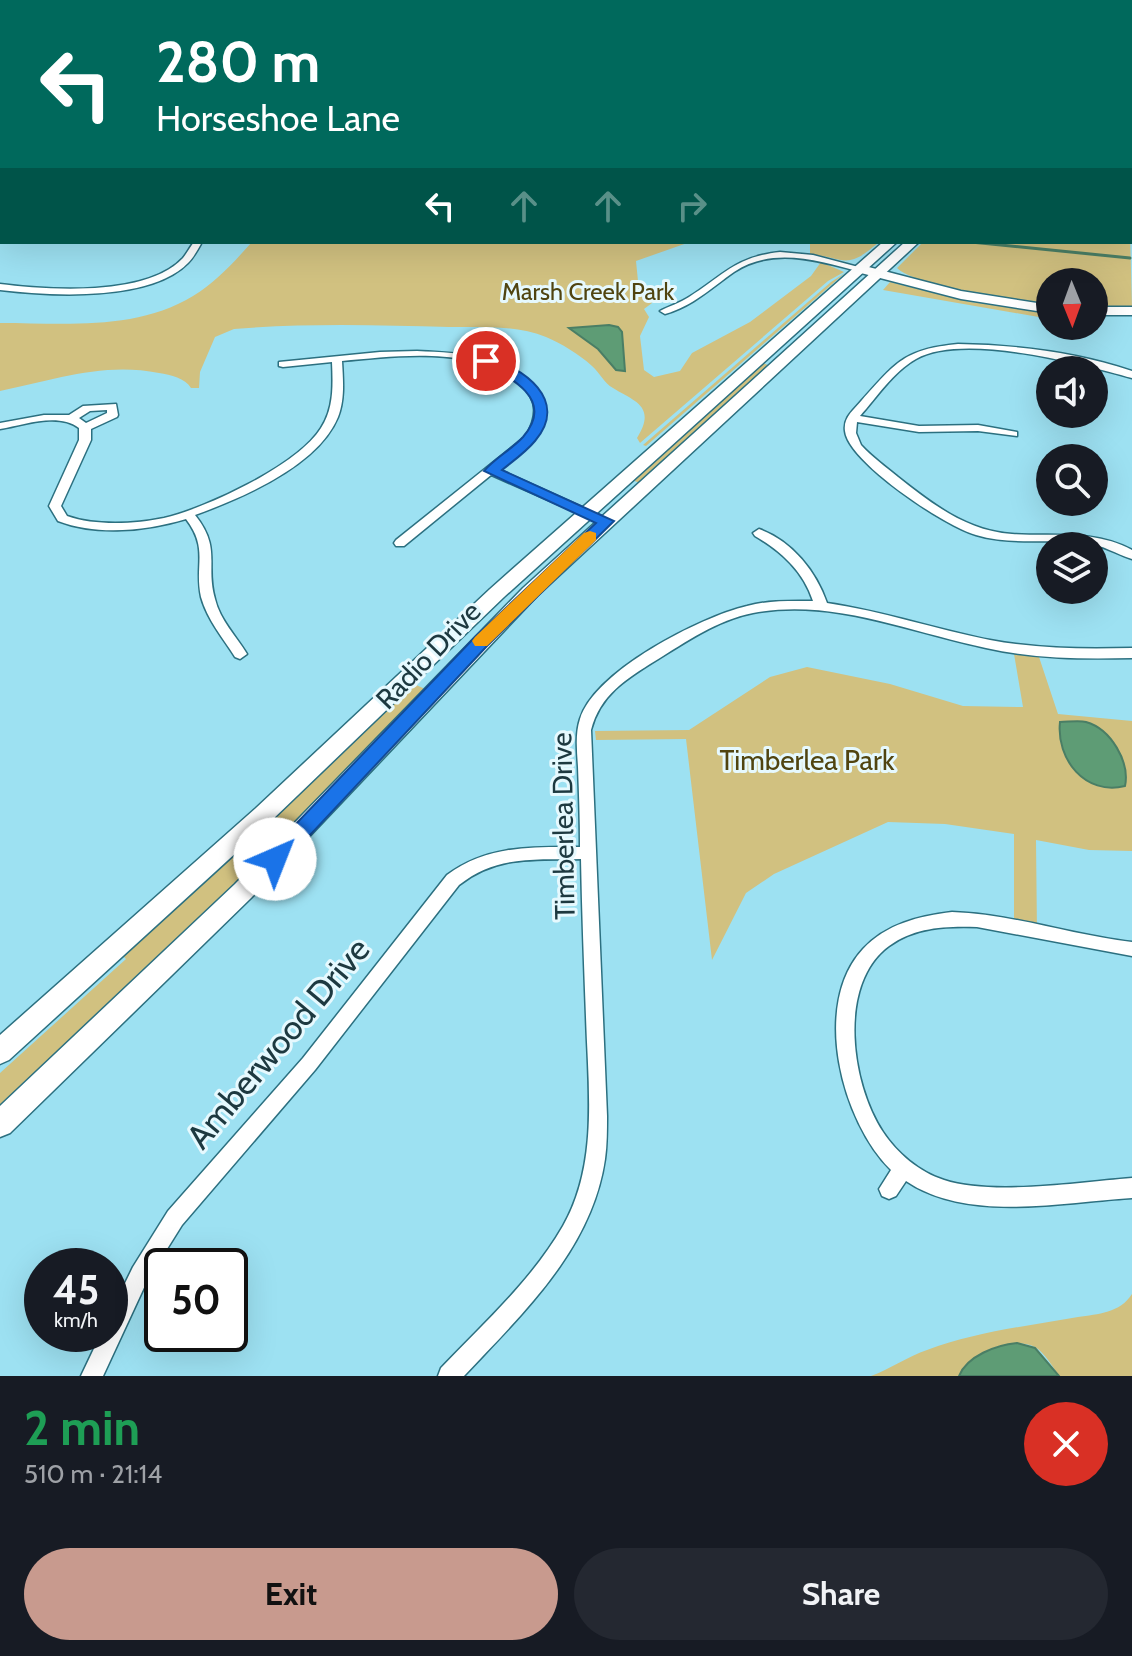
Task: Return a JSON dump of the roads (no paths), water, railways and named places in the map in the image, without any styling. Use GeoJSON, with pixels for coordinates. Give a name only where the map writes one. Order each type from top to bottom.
{"type":"FeatureCollection","features":[{"type":"Feature","properties":{"kind":"main road","name":"Radio Drive"},"geometry":{"type":"LineString","coordinates":[[0,1124],[243,891],[596,517],[889,244]]}},
{"type":"Feature","properties":{"kind":"main road","name":"Radio Drive"},"geometry":{"type":"LineString","coordinates":[[0,1052],[264,814],[462,624],[596,517],[911,244]]}},
{"type":"Feature","properties":{"kind":"street"},"geometry":{"type":"LineString","coordinates":[[0,287],[81,293],[132,285],[169,270],[186,259],[197,244]]}},
{"type":"Feature","properties":{"kind":"street"},"geometry":{"type":"LineString","coordinates":[[665,311],[688,304],[737,267],[760,258],[802,256],[978,299],[1036,307]]}},
{"type":"Feature","properties":{"kind":"street"},"geometry":{"type":"LineString","coordinates":[[1108,311],[1132,311]]}},
{"type":"Feature","properties":{"kind":"street"},"geometry":{"type":"LineString","coordinates":[[1132,375],[1084,360],[979,347],[943,347],[922,352],[907,361],[852,418],[850,432],[858,449],[954,523],[996,537],[1093,539],[1117,546],[1132,555]]}},
{"type":"Feature","properties":{"kind":"street"},"geometry":{"type":"LineString","coordinates":[[283,364],[448,354],[486,361],[516,374],[537,396],[540,419],[530,438],[400,543]]}},
{"type":"Feature","properties":{"kind":"street"},"geometry":{"type":"LineString","coordinates":[[85,427],[85,440],[55,506],[62,518],[82,524],[147,523],[188,514],[268,477],[316,444],[330,423],[339,401],[337,360]]}},
{"type":"Feature","properties":{"kind":"street"},"geometry":{"type":"LineString","coordinates":[[0,426],[71,419],[87,408],[112,406],[113,415],[85,427]]}},
{"type":"Feature","properties":{"kind":"street"},"geometry":{"type":"LineString","coordinates":[[852,418],[919,429],[978,428],[1013,434]]}},
{"type":"Feature","properties":{"kind":"street"},"geometry":{"type":"LineString","coordinates":[[71,419],[85,427]]}},
{"type":"Feature","properties":{"kind":"street"},"geometry":{"type":"LineString","coordinates":[[492,471],[596,517]]}},
{"type":"Feature","properties":{"kind":"street"},"geometry":{"type":"LineString","coordinates":[[188,514],[207,539],[207,586],[211,604],[240,654]]}},
{"type":"Feature","properties":{"kind":"street"},"geometry":{"type":"LineString","coordinates":[[759,533],[785,548],[798,561],[817,590],[821,604]]}},
{"type":"Feature","properties":{"kind":"street","name":"Timberlea Drive"},"geometry":{"type":"LineString","coordinates":[[449,1376],[534,1288],[554,1262],[577,1220],[591,1180],[598,1127],[585,726],[594,700],[602,689],[716,620],[757,608],[821,604],[863,610],[942,634],[1013,648],[1060,653],[1132,653]]}},
{"type":"Feature","properties":{"kind":"street","name":"Amberwood Drive"},"geometry":{"type":"LineString","coordinates":[[92,1376],[140,1274],[175,1218],[302,1073],[453,880],[472,865],[497,856],[589,853]]}},
{"type":"Feature","properties":{"kind":"street"},"geometry":{"type":"LineString","coordinates":[[1132,949],[984,921],[958,919],[911,927],[875,948],[851,980],[845,1000],[845,1044],[862,1117],[874,1137],[904,1168],[941,1190],[963,1195],[1132,1188]]}},
{"type":"Feature","properties":{"kind":"street"},"geometry":{"type":"LineString","coordinates":[[889,1189],[904,1168]]}},
{"type":"Feature","properties":{"kind":"waterway"},"geometry":{"type":"LineString","coordinates":[[991,244],[1130,258]]}},
{"type":"Feature","properties":{"kind":"park label","name":"Marsh Creek Park"},"geometry":{"type":"Point","coordinates":[588,292]}},
{"type":"Feature","properties":{"kind":"park label","name":"Timberlea Park"},"geometry":{"type":"Point","coordinates":[807,760]}}]}
